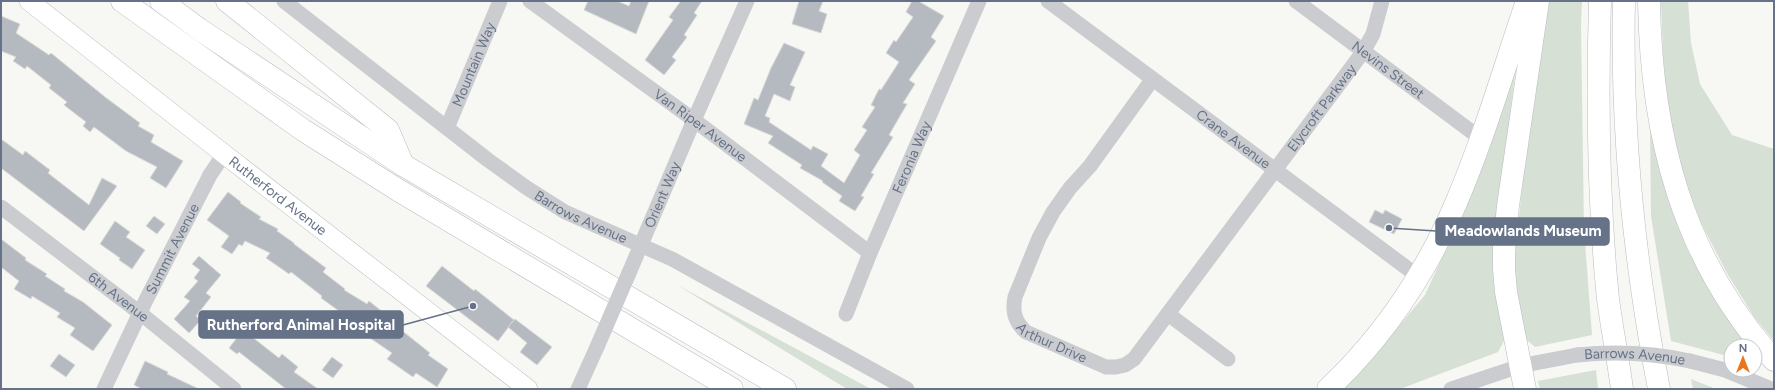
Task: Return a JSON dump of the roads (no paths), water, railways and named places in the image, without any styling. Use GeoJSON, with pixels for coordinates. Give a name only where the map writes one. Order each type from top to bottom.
{"type":"FeatureCollection","features":[{"type":"Feature","properties":{"kind":"highway"},"geometry":{"type":"LineString","coordinates":[[122,1],[303,130],[484,243],[732,389]]}},
{"type":"Feature","properties":{"kind":"highway"},"geometry":{"type":"LineString","coordinates":[[161,1],[198,29],[403,165],[785,389]]}},
{"type":"Feature","properties":{"kind":"highway"},"geometry":{"type":"LineString","coordinates":[[226,1],[388,130],[403,165]]}},
{"type":"Feature","properties":{"kind":"highway"},"geometry":{"type":"LineString","coordinates":[[1328,389],[1381,331],[1419,277],[1456,204],[1528,1]]}},
{"type":"Feature","properties":{"kind":"highway"},"geometry":{"type":"LineString","coordinates":[[1525,389],[1506,292],[1504,245],[1507,213],[1538,1]]}},
{"type":"Feature","properties":{"kind":"highway"},"geometry":{"type":"LineString","coordinates":[[1600,1],[1598,133],[1606,276],[1610,389]]}},
{"type":"Feature","properties":{"kind":"highway"},"geometry":{"type":"LineString","coordinates":[[1624,1],[1623,61],[1627,155],[1636,244],[1659,389]]}},
{"type":"Feature","properties":{"kind":"highway"},"geometry":{"type":"LineString","coordinates":[[1649,1],[1652,58],[1660,127],[1670,171],[1681,206],[1700,252],[1721,290],[1744,324],[1774,360]]}},
{"type":"Feature","properties":{"kind":"highway"},"geometry":{"type":"LineString","coordinates":[[1606,276],[1622,389]]}},
{"type":"Feature","properties":{"kind":"highway"},"geometry":{"type":"LineString","coordinates":[[1648,320],[1667,389]]}},
{"type":"Feature","properties":{"kind":"main road","name":"Rutherford Avenue"},"geometry":{"type":"LineString","coordinates":[[29,1],[528,389]]}},
{"type":"Feature","properties":{"kind":"street","name":"Mountain Way"},"geometry":{"type":"LineString","coordinates":[[447,128],[500,1]]}},
{"type":"Feature","properties":{"kind":"street","name":"Van Riper Avenue"},"geometry":{"type":"LineString","coordinates":[[530,1],[694,120],[870,253]]}},
{"type":"Feature","properties":{"kind":"street","name":"Orient Way"},"geometry":{"type":"LineString","coordinates":[[578,389],[747,1]]}},
{"type":"Feature","properties":{"kind":"street","name":"Feronia Way"},"geometry":{"type":"LineString","coordinates":[[846,314],[870,253],[979,1]]}},
{"type":"Feature","properties":{"kind":"street","name":"Crane Avenue"},"geometry":{"type":"LineString","coordinates":[[1048,1],[1152,80],[1419,277]]}},
{"type":"Feature","properties":{"kind":"street","name":"Nevins Street"},"geometry":{"type":"LineString","coordinates":[[1296,1],[1480,138]]}},
{"type":"Feature","properties":{"kind":"street","name":"Elycroft Parkway"},"geometry":{"type":"LineString","coordinates":[[1276,170],[1363,52],[1373,34],[1382,1]]}},
{"type":"Feature","properties":{"kind":"street","name":"Barrows Avenue"},"geometry":{"type":"LineString","coordinates":[[292,3],[488,160],[527,188],[565,212],[672,259],[907,389]]}},
{"type":"Feature","properties":{"kind":"street","name":"Arthur Drive"},"geometry":{"type":"LineString","coordinates":[[1152,80],[1090,166],[1070,188],[1053,212],[1039,238],[1015,297],[1013,307],[1014,317],[1019,326],[1026,332],[1106,367],[1125,365],[1134,358],[1276,170]]}},
{"type":"Feature","properties":{"kind":"street","name":"Summit Avenue"},"geometry":{"type":"LineString","coordinates":[[104,389],[140,313],[210,175],[224,154]]}},
{"type":"Feature","properties":{"kind":"street","name":"6th Avenue"},"geometry":{"type":"LineString","coordinates":[[1,207],[140,313],[234,389]]}},
{"type":"Feature","properties":{"kind":"street"},"geometry":{"type":"LineString","coordinates":[[1168,314],[1228,359]]}},
{"type":"Feature","properties":{"kind":"street","name":"Barrows Avenue"},"geometry":{"type":"LineString","coordinates":[[1451,389],[1520,366],[1577,355],[1634,353],[1690,361],[1731,372],[1771,389]]}},
{"type":"Feature","properties":{"kind":"place","name":"Meadowlands Museum"},"geometry":{"type":"Point","coordinates":[1389,228]}},
{"type":"Feature","properties":{"kind":"place","name":"Rutherford Animal Hospital"},"geometry":{"type":"Point","coordinates":[473,306]}}]}
